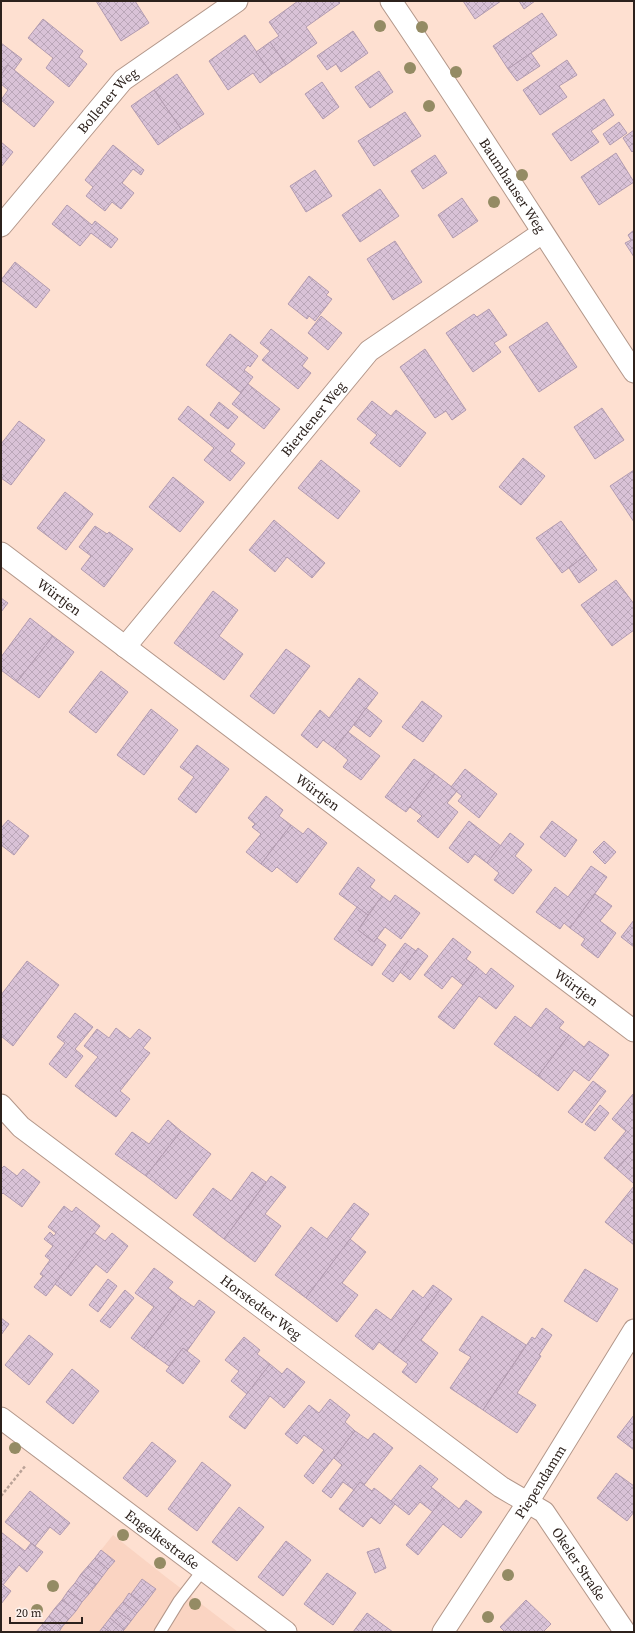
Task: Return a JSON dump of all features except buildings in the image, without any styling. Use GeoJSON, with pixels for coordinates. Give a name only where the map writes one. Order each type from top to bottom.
{"type":"FeatureCollection","features":[{"type":"Feature","properties":{"kind":"street","name":"Bollener Weg"},"geometry":{"type":"LineString","coordinates":[[1,226],[123,80],[237,1]]}},
{"type":"Feature","properties":{"kind":"street","name":"Baumhauser Weg"},"geometry":{"type":"LineString","coordinates":[[390,1],[465,111],[542,233],[634,372]]}},
{"type":"Feature","properties":{"kind":"street","name":"Bierdener Weg"},"geometry":{"type":"LineString","coordinates":[[125,647],[369,351],[542,233]]}},
{"type":"Feature","properties":{"kind":"street","name":"Würtjen"},"geometry":{"type":"LineString","coordinates":[[1,553],[634,1031]]}},
{"type":"Feature","properties":{"kind":"street","name":"Horstedter Weg"},"geometry":{"type":"LineString","coordinates":[[1,1105],[21,1127],[501,1486],[528,1502]]}},
{"type":"Feature","properties":{"kind":"street","name":"Piependamm"},"geometry":{"type":"LineString","coordinates":[[443,1632],[528,1502],[634,1330]]}},
{"type":"Feature","properties":{"kind":"street","name":"Engelkestraße"},"geometry":{"type":"LineString","coordinates":[[1,1418],[286,1632]]}},
{"type":"Feature","properties":{"kind":"street","name":"Okeler Straße"},"geometry":{"type":"LineString","coordinates":[[528,1502],[544,1512],[625,1632]]}},
{"type":"Feature","properties":{"kind":"lane"},"geometry":{"type":"LineString","coordinates":[[160,1632],[178,1601],[203,1570]]}},
{"type":"Feature","properties":{"kind":"path"},"geometry":{"type":"LineString","coordinates":[[1,1496],[40,1447]]}},
{"type":"Feature","properties":{"kind":"shaded area"},"geometry":{"type":"Polygon","coordinates":[[[113,1535],[166,1577],[238,1632],[36,1632],[113,1535]]]}}]}
